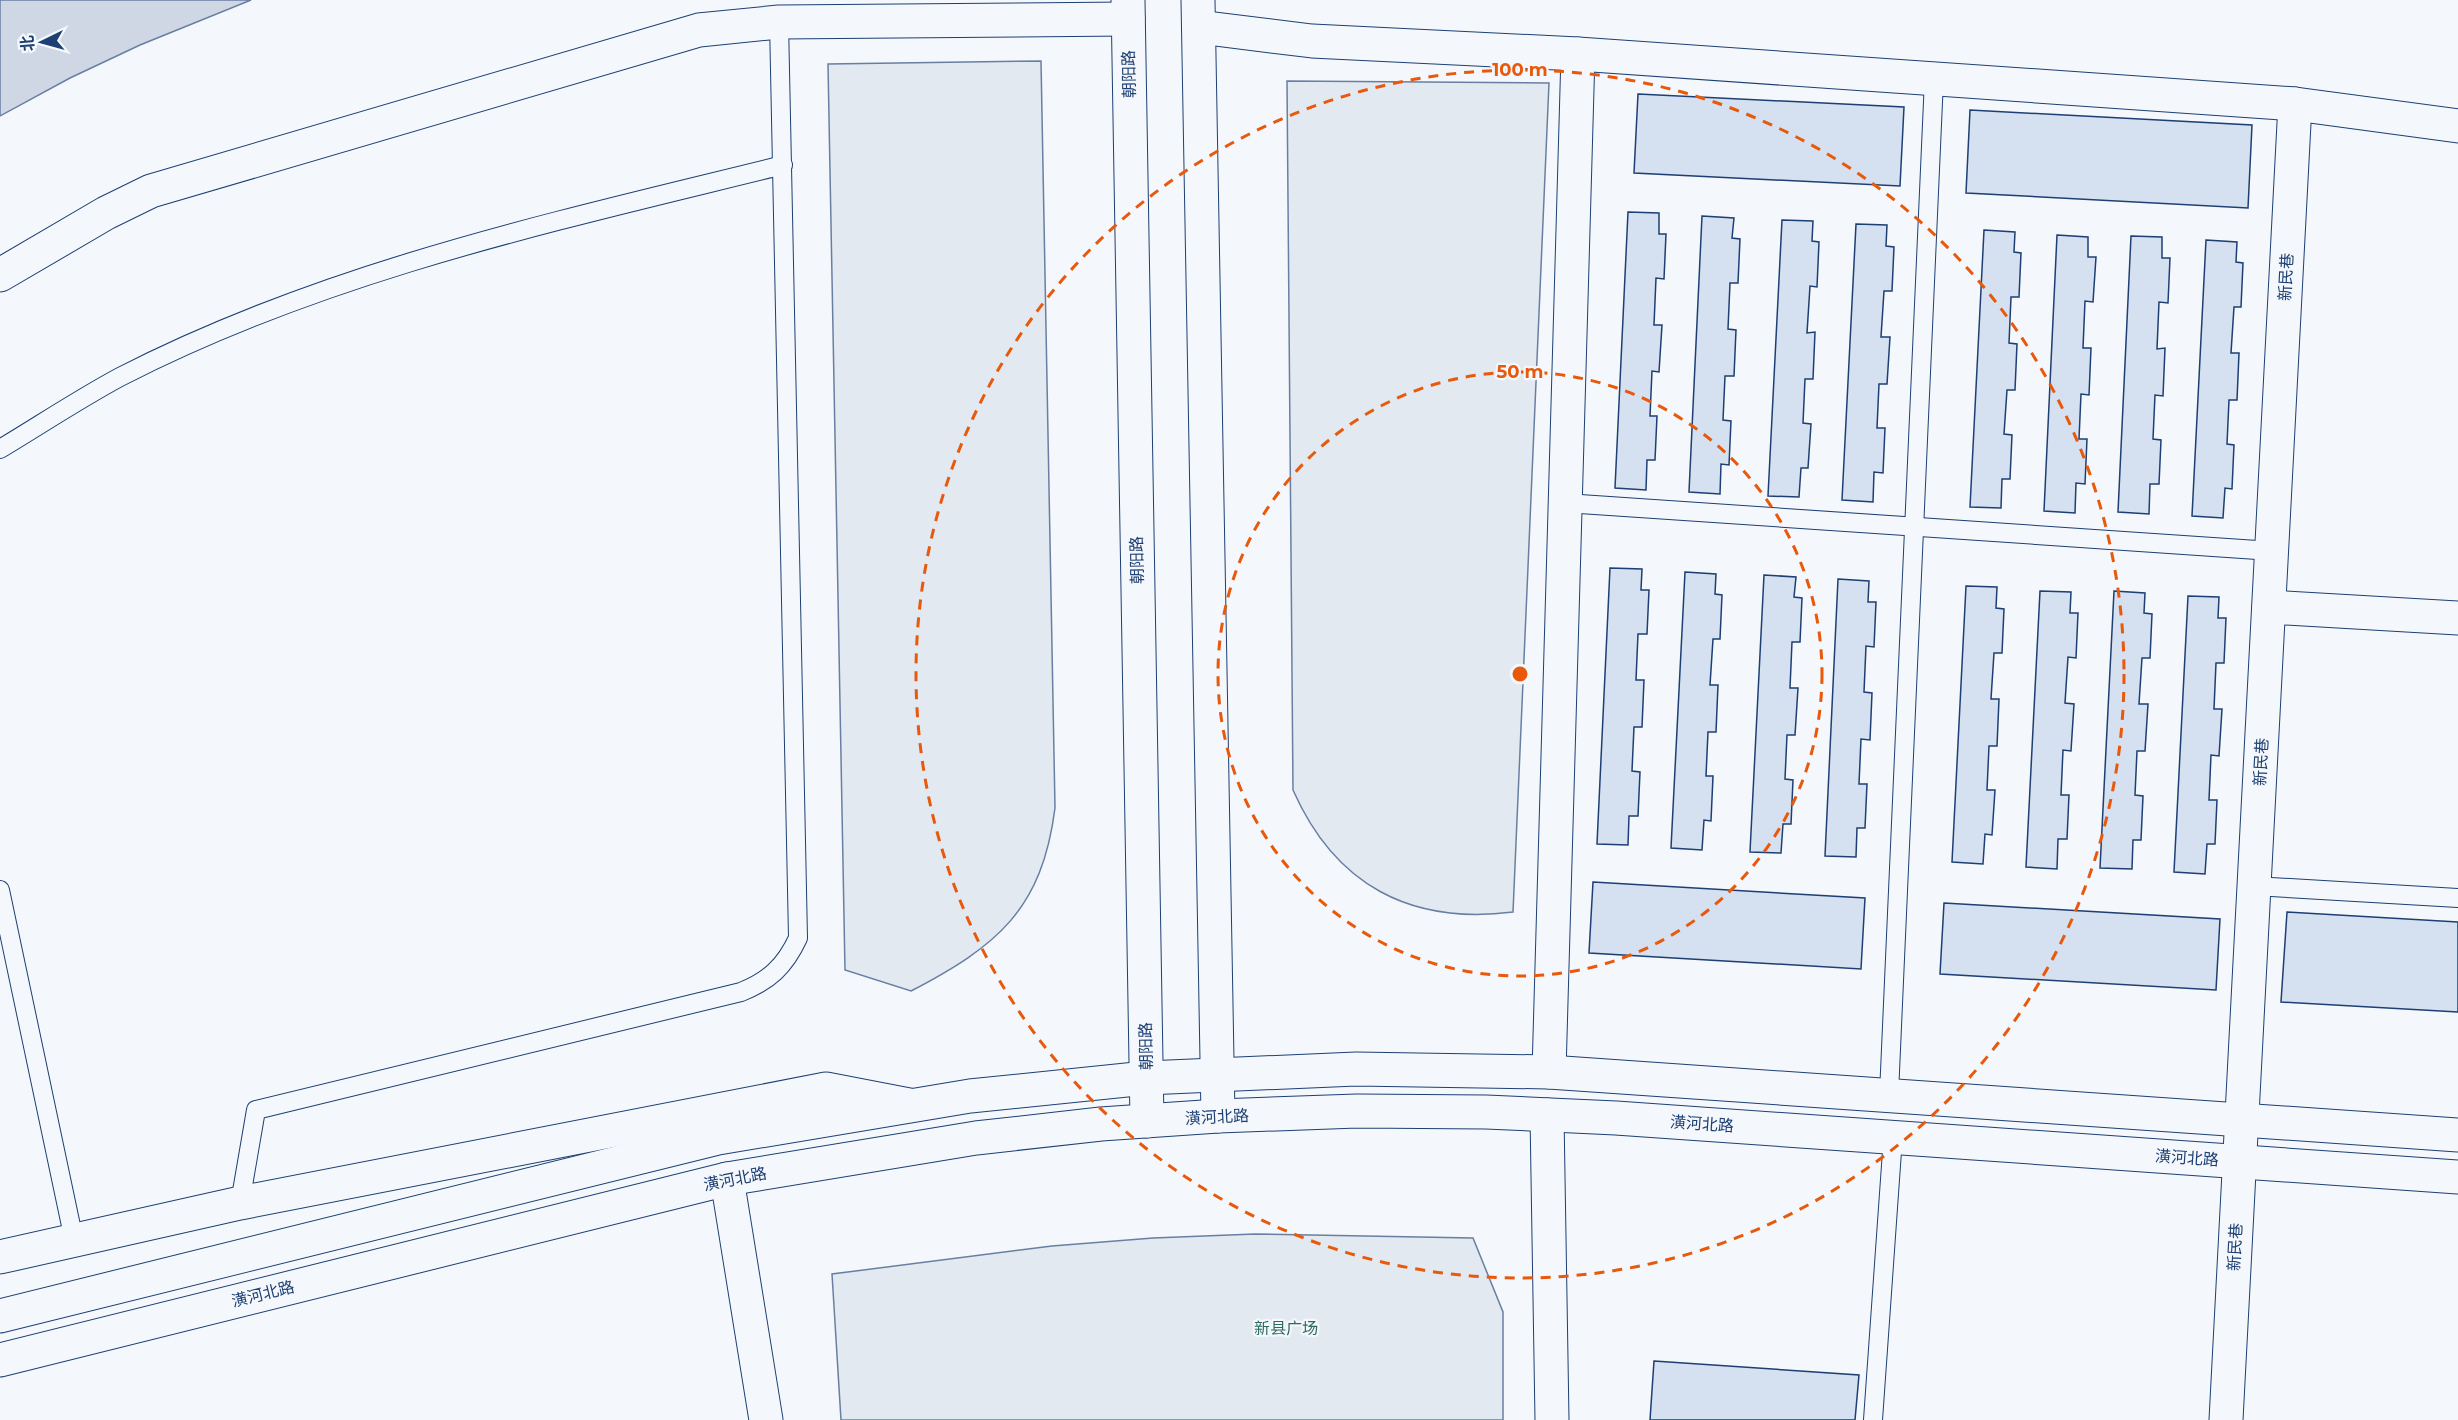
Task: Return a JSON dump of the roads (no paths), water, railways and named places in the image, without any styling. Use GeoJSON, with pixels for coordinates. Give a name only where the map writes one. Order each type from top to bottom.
{"type":"FeatureCollection","features":[{"type":"Feature","properties":{"kind":"main road"},"geometry":{"type":"LineString","coordinates":[[0,275],[106,213],[151,191],[699,30],[779,22],[1128,10]]}},
{"type":"Feature","properties":{"kind":"main road","name":"朝阳路"},"geometry":{"type":"LineString","coordinates":[[1128,10],[1147,1121]]}},
{"type":"Feature","properties":{"kind":"main road"},"geometry":{"type":"LineString","coordinates":[[1218,1116],[1198,13],[1312,41],[1578,54],[2295,104],[2458,126]]}},
{"type":"Feature","properties":{"kind":"main road"},"geometry":{"type":"LineString","coordinates":[[1549,1072],[1578,54]]}},
{"type":"Feature","properties":{"kind":"main road","name":"新民巷"},"geometry":{"type":"LineString","coordinates":[[2226,1420],[2295,104]]}},
{"type":"Feature","properties":{"kind":"main road"},"geometry":{"type":"LineString","coordinates":[[2270,607],[2458,618]]}},
{"type":"Feature","properties":{"kind":"main road"},"geometry":{"type":"LineString","coordinates":[[0,1316],[718,1138],[982,1095],[1146,1078],[1356,1069],[1549,1072],[2458,1135]]}},
{"type":"Feature","properties":{"kind":"main road"},"geometry":{"type":"LineString","coordinates":[[0,1257],[240,1203],[826,1089],[911,1106]]}},
{"type":"Feature","properties":{"kind":"main road","name":"潢河北路"},"geometry":{"type":"LineString","coordinates":[[0,1360],[727,1179],[976,1138],[1147,1121],[1357,1111],[1547,1114],[2458,1177]]}},
{"type":"Feature","properties":{"kind":"main road"},"geometry":{"type":"LineString","coordinates":[[1547,1114],[1552,1420]]}},
{"type":"Feature","properties":{"kind":"main road"},"geometry":{"type":"LineString","coordinates":[[727,1179],[765,1420]]}},
{"type":"Feature","properties":{"kind":"lane"},"geometry":{"type":"LineString","coordinates":[[240,1203],[256,1110],[741,992],[761,984],[778,971],[790,957],[798,939],[779,22]]}},
{"type":"Feature","properties":{"kind":"lane"},"geometry":{"type":"LineString","coordinates":[[1888,1094],[1934,79]]}},
{"type":"Feature","properties":{"kind":"lane"},"geometry":{"type":"LineString","coordinates":[[0,449],[119,378],[267,311],[342,283],[517,230],[783,165]]}},
{"type":"Feature","properties":{"kind":"lane"},"geometry":{"type":"LineString","coordinates":[[1565,503],[2272,551]]}},
{"type":"Feature","properties":{"kind":"lane"},"geometry":{"type":"LineString","coordinates":[[2254,886],[2458,898]]}},
{"type":"Feature","properties":{"kind":"lane"},"geometry":{"type":"LineString","coordinates":[[0,890],[75,1240]]}},
{"type":"Feature","properties":{"kind":"lane"},"geometry":{"type":"LineString","coordinates":[[1873,1420],[1893,1137]]}},
{"type":"Feature","properties":{"kind":"park label","name":"新县广场"},"geometry":{"type":"Point","coordinates":[1286,1328]}}]}
